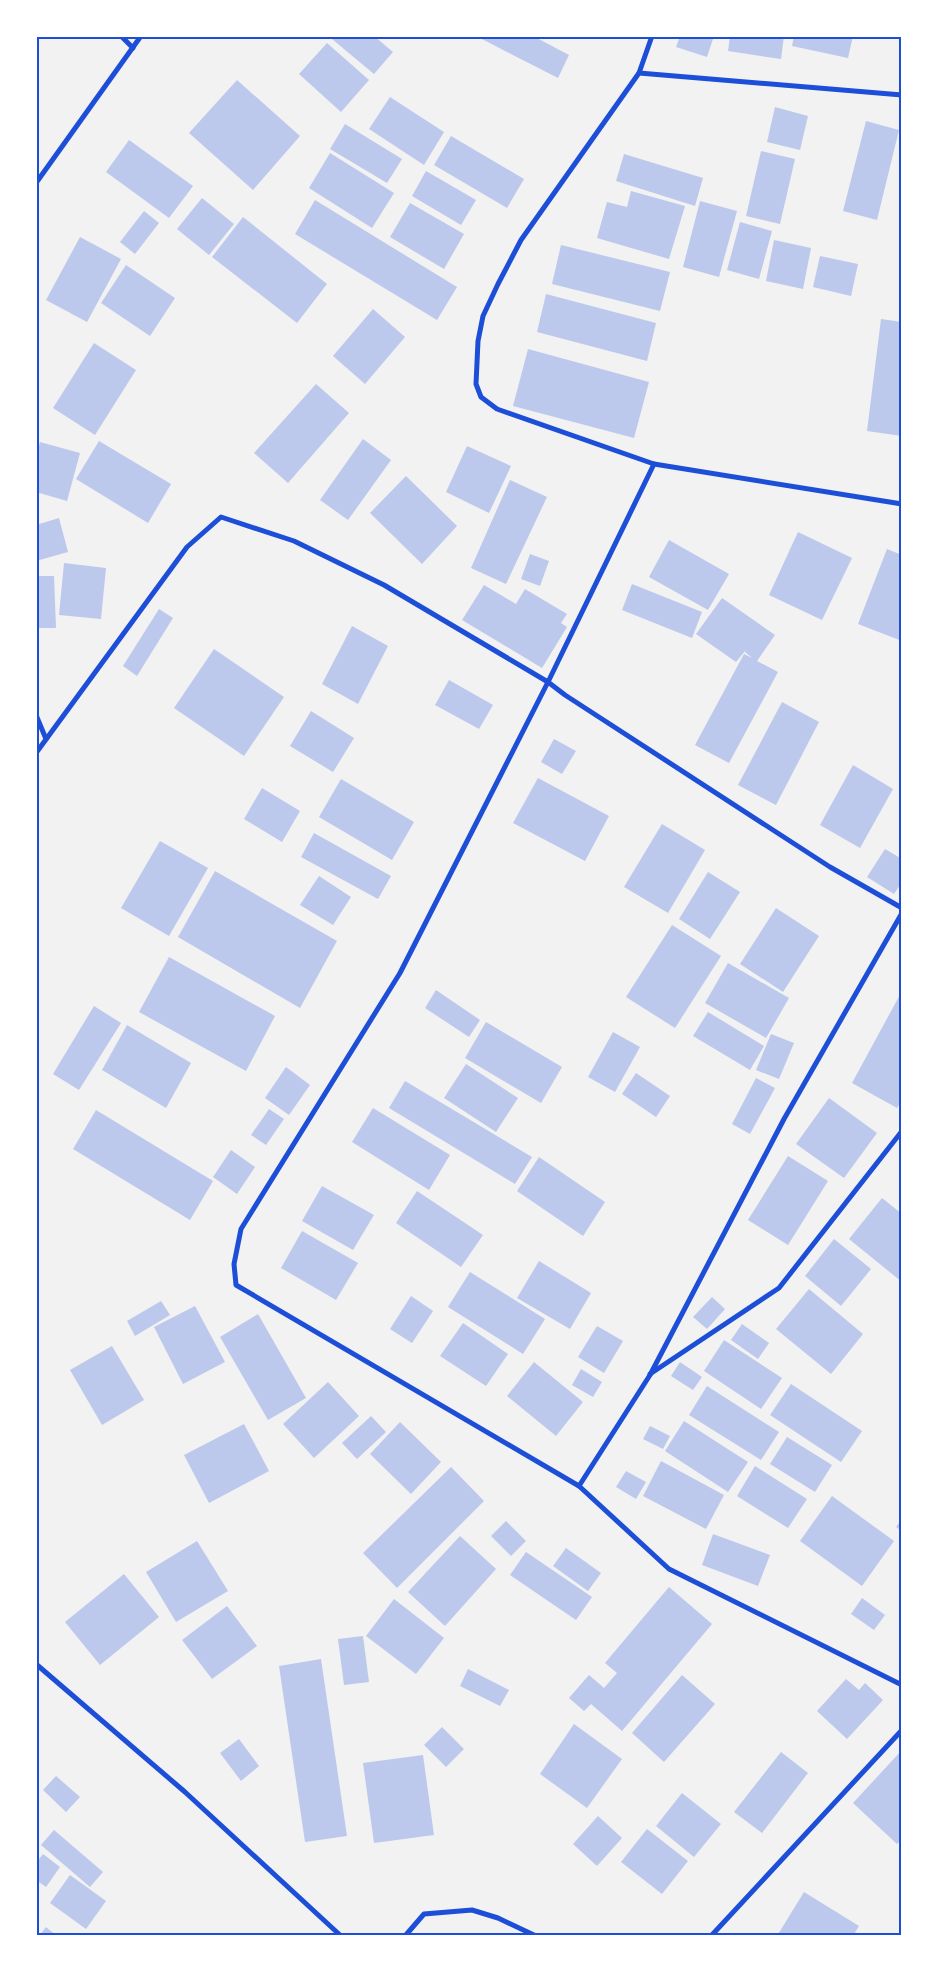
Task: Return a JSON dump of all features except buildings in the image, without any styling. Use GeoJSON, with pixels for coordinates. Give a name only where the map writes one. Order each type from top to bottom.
{"type":"FeatureCollection","features":[{"type":"Feature","properties":{"kind":"street"},"geometry":{"type":"LineString","coordinates":[[121,36],[132,48]]}},
{"type":"Feature","properties":{"kind":"street"},"geometry":{"type":"LineString","coordinates":[[36,183],[141,36]]}},
{"type":"Feature","properties":{"kind":"street"},"geometry":{"type":"LineString","coordinates":[[652,36],[639,73],[521,240],[498,284],[483,316],[478,342],[476,384],[481,397],[497,410],[654,464],[902,504]]}},
{"type":"Feature","properties":{"kind":"street"},"geometry":{"type":"LineString","coordinates":[[639,73],[902,95]]}},
{"type":"Feature","properties":{"kind":"street"},"geometry":{"type":"LineString","coordinates":[[654,464],[548,682],[400,973],[241,1229],[234,1264],[236,1285],[580,1486],[669,1569],[902,1685]]}},
{"type":"Feature","properties":{"kind":"street"},"geometry":{"type":"LineString","coordinates":[[36,754],[187,547],[221,517],[294,541],[384,585],[548,682],[565,695],[830,867],[902,908]]}},
{"type":"Feature","properties":{"kind":"street"},"geometry":{"type":"LineString","coordinates":[[36,715],[46,739]]}},
{"type":"Feature","properties":{"kind":"street"},"geometry":{"type":"LineString","coordinates":[[580,1486],[650,1375],[784,1120],[902,913]]}},
{"type":"Feature","properties":{"kind":"street"},"geometry":{"type":"LineString","coordinates":[[650,1375],[779,1288],[902,1131]]}},
{"type":"Feature","properties":{"kind":"street"},"geometry":{"type":"LineString","coordinates":[[36,1664],[185,1792],[340,1936]]}},
{"type":"Feature","properties":{"kind":"street"},"geometry":{"type":"LineString","coordinates":[[712,1936],[902,1730]]}},
{"type":"Feature","properties":{"kind":"street"},"geometry":{"type":"LineString","coordinates":[[404,1936],[424,1914],[472,1910],[498,1918],[536,1936]]}}]}
